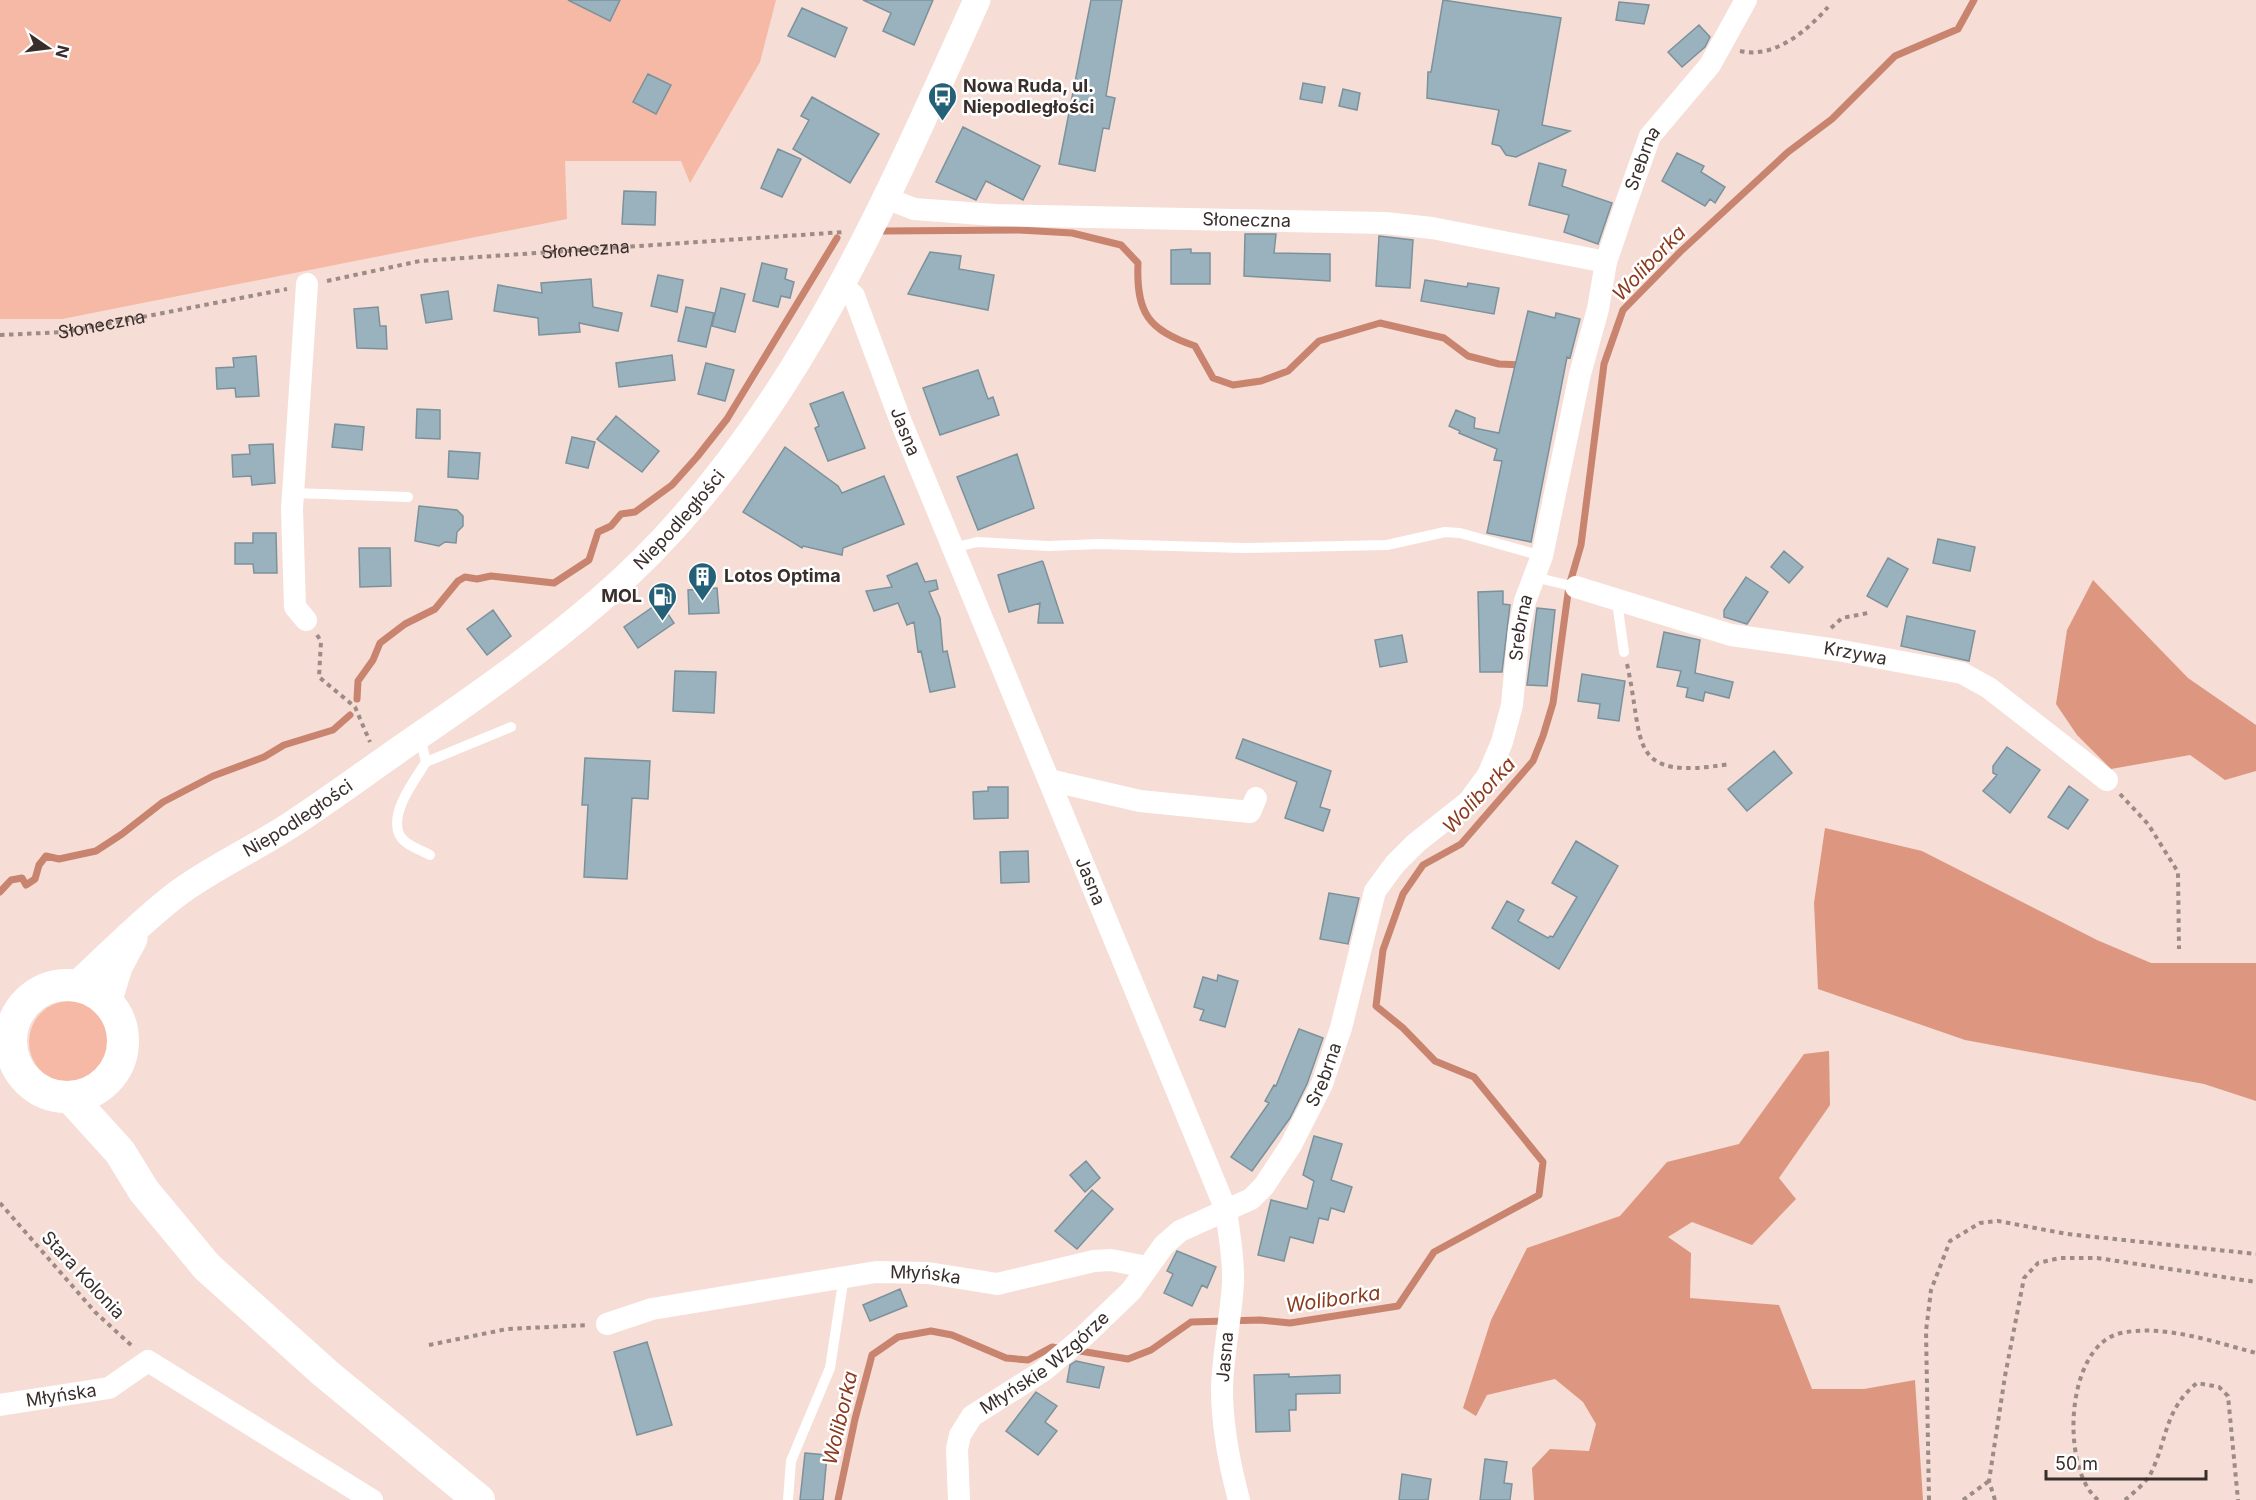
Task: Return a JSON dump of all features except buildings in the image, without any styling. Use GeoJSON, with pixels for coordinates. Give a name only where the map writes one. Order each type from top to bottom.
{"type":"FeatureCollection","features":[{"type":"Feature","properties":{"kind":"main road"},"geometry":{"type":"LineString","coordinates":[[75,986],[93,992],[108,1003],[118,1018],[123,1034],[122,1052],[117,1068],[106,1082],[89,1093],[70,1097],[53,1095],[37,1089],[8,1059],[12,1048],[8,1021],[29,1001],[47,989],[75,986]]}},
{"type":"Feature","properties":{"kind":"main road"},"geometry":{"type":"LineString","coordinates":[[106,1082],[120,1152]]}},
{"type":"Feature","properties":{"kind":"main road"},"geometry":{"type":"LineString","coordinates":[[70,1097],[120,1152],[144,1191],[207,1267],[325,1372],[479,1500]]}},
{"type":"Feature","properties":{"kind":"street","name":"Niepodległości"},"geometry":{"type":"LineString","coordinates":[[75,986],[143,922],[208,872],[285,829],[470,701],[601,600],[691,510],[756,427],[842,284],[886,198],[977,0]]}},
{"type":"Feature","properties":{"kind":"street","name":"Srebrna"},"geometry":{"type":"LineString","coordinates":[[1226,1210],[1251,1199],[1264,1186],[1291,1145],[1322,1084],[1341,1028],[1375,891],[1395,864],[1416,843],[1469,801],[1488,775],[1502,742],[1512,705],[1519,629],[1542,556],[1580,374],[1598,309],[1606,262],[1650,136],[1710,65],[1746,0]]}},
{"type":"Feature","properties":{"kind":"street","name":"Słoneczna"},"geometry":{"type":"LineString","coordinates":[[886,198],[914,209],[995,215],[1385,223],[1432,228],[1606,262]]}},
{"type":"Feature","properties":{"kind":"street"},"geometry":{"type":"LineString","coordinates":[[306,620],[295,608],[293,493],[308,284]]}},
{"type":"Feature","properties":{"kind":"street","name":"Jasna"},"geometry":{"type":"LineString","coordinates":[[842,284],[854,296],[901,422],[952,548],[1226,1210],[1233,1260],[1222,1411],[1226,1446],[1239,1500]]}},
{"type":"Feature","properties":{"kind":"street","name":"Krzywa"},"geometry":{"type":"LineString","coordinates":[[1566,585],[1731,635],[1848,652],[1962,673],[1989,688],[2107,780]]}},
{"type":"Feature","properties":{"kind":"street"},"geometry":{"type":"LineString","coordinates":[[1048,780],[1140,801],[1250,812],[1256,798]]}},
{"type":"Feature","properties":{"kind":"street","name":"Niepodległości"},"geometry":{"type":"LineString","coordinates":[[108,1003],[119,967],[143,922]]}},
{"type":"Feature","properties":{"kind":"street"},"geometry":{"type":"LineString","coordinates":[[1147,1267],[1164,1245],[1180,1231],[1226,1210]]}},
{"type":"Feature","properties":{"kind":"street","name":"Młyńska"},"geometry":{"type":"LineString","coordinates":[[607,1324],[652,1309],[844,1276],[909,1272],[997,1284],[1094,1261],[1111,1260],[1147,1267]]}},
{"type":"Feature","properties":{"kind":"street","name":"Młyńskie Wzgórze"},"geometry":{"type":"LineString","coordinates":[[959,1500],[957,1456],[960,1435],[972,1416],[1056,1360],[1082,1338],[1131,1291],[1147,1267]]}},
{"type":"Feature","properties":{"kind":"street"},"geometry":{"type":"LineString","coordinates":[[148,1361],[372,1500]]}},
{"type":"Feature","properties":{"kind":"street","name":"Młyńska"},"geometry":{"type":"LineString","coordinates":[[0,1405],[109,1388],[148,1361]]}},
{"type":"Feature","properties":{"kind":"lane"},"geometry":{"type":"LineString","coordinates":[[293,493],[408,497]]}},
{"type":"Feature","properties":{"kind":"lane"},"geometry":{"type":"LineString","coordinates":[[952,548],[977,542],[1048,546],[1100,544],[1244,548],[1388,545],[1445,532],[1460,533],[1542,556]]}},
{"type":"Feature","properties":{"kind":"lane"},"geometry":{"type":"LineString","coordinates":[[1534,577],[1566,585]]}},
{"type":"Feature","properties":{"kind":"lane"},"geometry":{"type":"LineString","coordinates":[[1617,602],[1624,652]]}},
{"type":"Feature","properties":{"kind":"lane"},"geometry":{"type":"LineString","coordinates":[[430,855],[408,843],[399,834],[398,815],[426,762],[511,727]]}},
{"type":"Feature","properties":{"kind":"lane"},"geometry":{"type":"LineString","coordinates":[[420,735],[426,762]]}},
{"type":"Feature","properties":{"kind":"lane"},"geometry":{"type":"LineString","coordinates":[[788,1500],[791,1461],[830,1368],[844,1276]]}},
{"type":"Feature","properties":{"kind":"path"},"geometry":{"type":"LineString","coordinates":[[1722,46],[1755,54],[1800,36],[1828,6]]}},
{"type":"Feature","properties":{"kind":"path","name":"Słoneczna"},"geometry":{"type":"LineString","coordinates":[[0,335],[65,332],[420,261],[841,231],[863,241]]}},
{"type":"Feature","properties":{"kind":"path"},"geometry":{"type":"LineString","coordinates":[[306,620],[321,641],[319,677],[355,707],[379,763]]}},
{"type":"Feature","properties":{"kind":"path"},"geometry":{"type":"LineString","coordinates":[[1624,652],[1634,694],[1637,729],[1645,751],[1654,760],[1679,770],[1730,764]]}},
{"type":"Feature","properties":{"kind":"path"},"geometry":{"type":"LineString","coordinates":[[2107,780],[2148,824],[2178,872],[2179,949]]}},
{"type":"Feature","properties":{"kind":"path","name":"Stara Kolonia"},"geometry":{"type":"LineString","coordinates":[[0,1203],[95,1312],[148,1361]]}},
{"type":"Feature","properties":{"kind":"path"},"geometry":{"type":"LineString","coordinates":[[1929,1500],[1925,1417],[1926,1331],[1931,1290],[1950,1241],[1980,1223],[1998,1221],[2067,1234],[2256,1254]]}},
{"type":"Feature","properties":{"kind":"path"},"geometry":{"type":"LineString","coordinates":[[1995,1500],[1989,1480],[2024,1278],[2038,1263],[2060,1258],[2097,1258],[2256,1282]]}},
{"type":"Feature","properties":{"kind":"path"},"geometry":{"type":"LineString","coordinates":[[429,1345],[507,1329],[607,1324]]}},
{"type":"Feature","properties":{"kind":"path"},"geometry":{"type":"LineString","coordinates":[[2098,1500],[2091,1495],[2075,1456],[2080,1374],[2093,1350],[2119,1333],[2157,1332],[2256,1353]]}},
{"type":"Feature","properties":{"kind":"path"},"geometry":{"type":"LineString","coordinates":[[2125,1500],[2150,1475],[2170,1414],[2181,1396],[2198,1383],[2219,1387],[2228,1396],[2238,1500]]}},
{"type":"Feature","properties":{"kind":"path"},"geometry":{"type":"LineString","coordinates":[[1963,1500],[1989,1480]]}},
{"type":"Feature","properties":{"kind":"shaded area"},"geometry":{"type":"Polygon","coordinates":[[[0,0],[776,0],[760,62],[690,183],[681,161],[565,161],[567,219],[62,319],[0,319],[0,0]]]}},
{"type":"Feature","properties":{"kind":"shaded area"},"geometry":{"type":"Polygon","coordinates":[[[2093,580],[2188,678],[2256,725],[2256,771],[2225,780],[2190,755],[2111,769],[2077,735],[2056,704],[2067,630],[2093,580]]]}},
{"type":"Feature","properties":{"kind":"shaded area"},"geometry":{"type":"Polygon","coordinates":[[[1825,828],[1922,851],[2097,940],[2151,963],[2256,963],[2256,1101],[2204,1084],[1965,1040],[1818,989],[1814,903],[1825,828]]]}},
{"type":"Feature","properties":{"kind":"shaded area"},"geometry":{"type":"Polygon","coordinates":[[[70,1001],[86,1004],[99,1013],[108,1026],[111,1042],[108,1058],[99,1071],[86,1080],[70,1083],[54,1080],[41,1071],[32,1058],[29,1042],[32,1026],[41,1013],[54,1004],[70,1001]]]}},
{"type":"Feature","properties":{"kind":"shaded area"},"geometry":{"type":"Polygon","coordinates":[[[1829,1051],[1830,1105],[1779,1178],[1796,1199],[1752,1245],[1692,1222],[1668,1237],[1691,1253],[1690,1298],[1779,1305],[1812,1389],[1864,1389],[1915,1380],[1923,1500],[1534,1500],[1532,1468],[1550,1449],[1589,1451],[1596,1424],[1583,1402],[1555,1379],[1487,1395],[1476,1416],[1463,1408],[1491,1320],[1527,1248],[1620,1216],[1667,1162],[1739,1144],[1804,1054],[1829,1051]]]}},
{"type":"Feature","properties":{"kind":"waterway","name":"Woliborka"},"geometry":{"type":"LineString","coordinates":[[1074,1350],[1128,1359],[1151,1350],[1191,1322],[1260,1320],[1290,1323],[1398,1306],[1434,1252],[1539,1195],[1543,1162],[1474,1077],[1435,1061],[1403,1028],[1376,1006],[1383,950],[1403,894],[1423,865],[1461,844],[1533,761],[1543,736],[1553,703],[1569,586],[1581,545],[1604,364],[1623,310],[1680,252],[1788,152],[1832,119],[1895,56],[1958,29],[1974,0]]}},
{"type":"Feature","properties":{"kind":"waterway"},"geometry":{"type":"LineString","coordinates":[[884,231],[1019,230],[1072,233],[1121,245],[1138,263],[1139,295],[1148,317],[1166,333],[1195,346],[1213,378],[1233,385],[1261,381],[1288,371],[1319,341],[1380,323],[1444,338],[1468,356],[1499,364],[1523,365]]}},
{"type":"Feature","properties":{"kind":"waterway"},"geometry":{"type":"LineString","coordinates":[[357,699],[358,681],[373,660],[380,643],[405,624],[435,609],[458,581],[465,577],[477,579],[491,576],[554,583],[589,560],[598,532],[611,526],[621,514],[635,512],[672,485],[727,419],[837,238]]}},
{"type":"Feature","properties":{"kind":"waterway"},"geometry":{"type":"LineString","coordinates":[[0,892],[11,880],[22,878],[26,885],[35,879],[39,865],[46,856],[59,859],[96,851],[163,802],[213,776],[264,757],[284,745],[333,730],[350,715]]}},
{"type":"Feature","properties":{"kind":"waterway","name":"Woliborka"},"geometry":{"type":"LineString","coordinates":[[838,1500],[855,1419],[872,1355],[898,1337],[931,1331],[952,1335],[1006,1358],[1028,1360],[1052,1347],[1063,1349]]}},
{"type":"Feature","properties":{"kind":"place","name":"Nowa Ruda, ul. Niepodległości"},"geometry":{"type":"Point","coordinates":[942,122]}},
{"type":"Feature","properties":{"kind":"place","name":"Lotos Optima"},"geometry":{"type":"Point","coordinates":[703,602]}},
{"type":"Feature","properties":{"kind":"place","name":"MOL"},"geometry":{"type":"Point","coordinates":[663,622]}}]}
